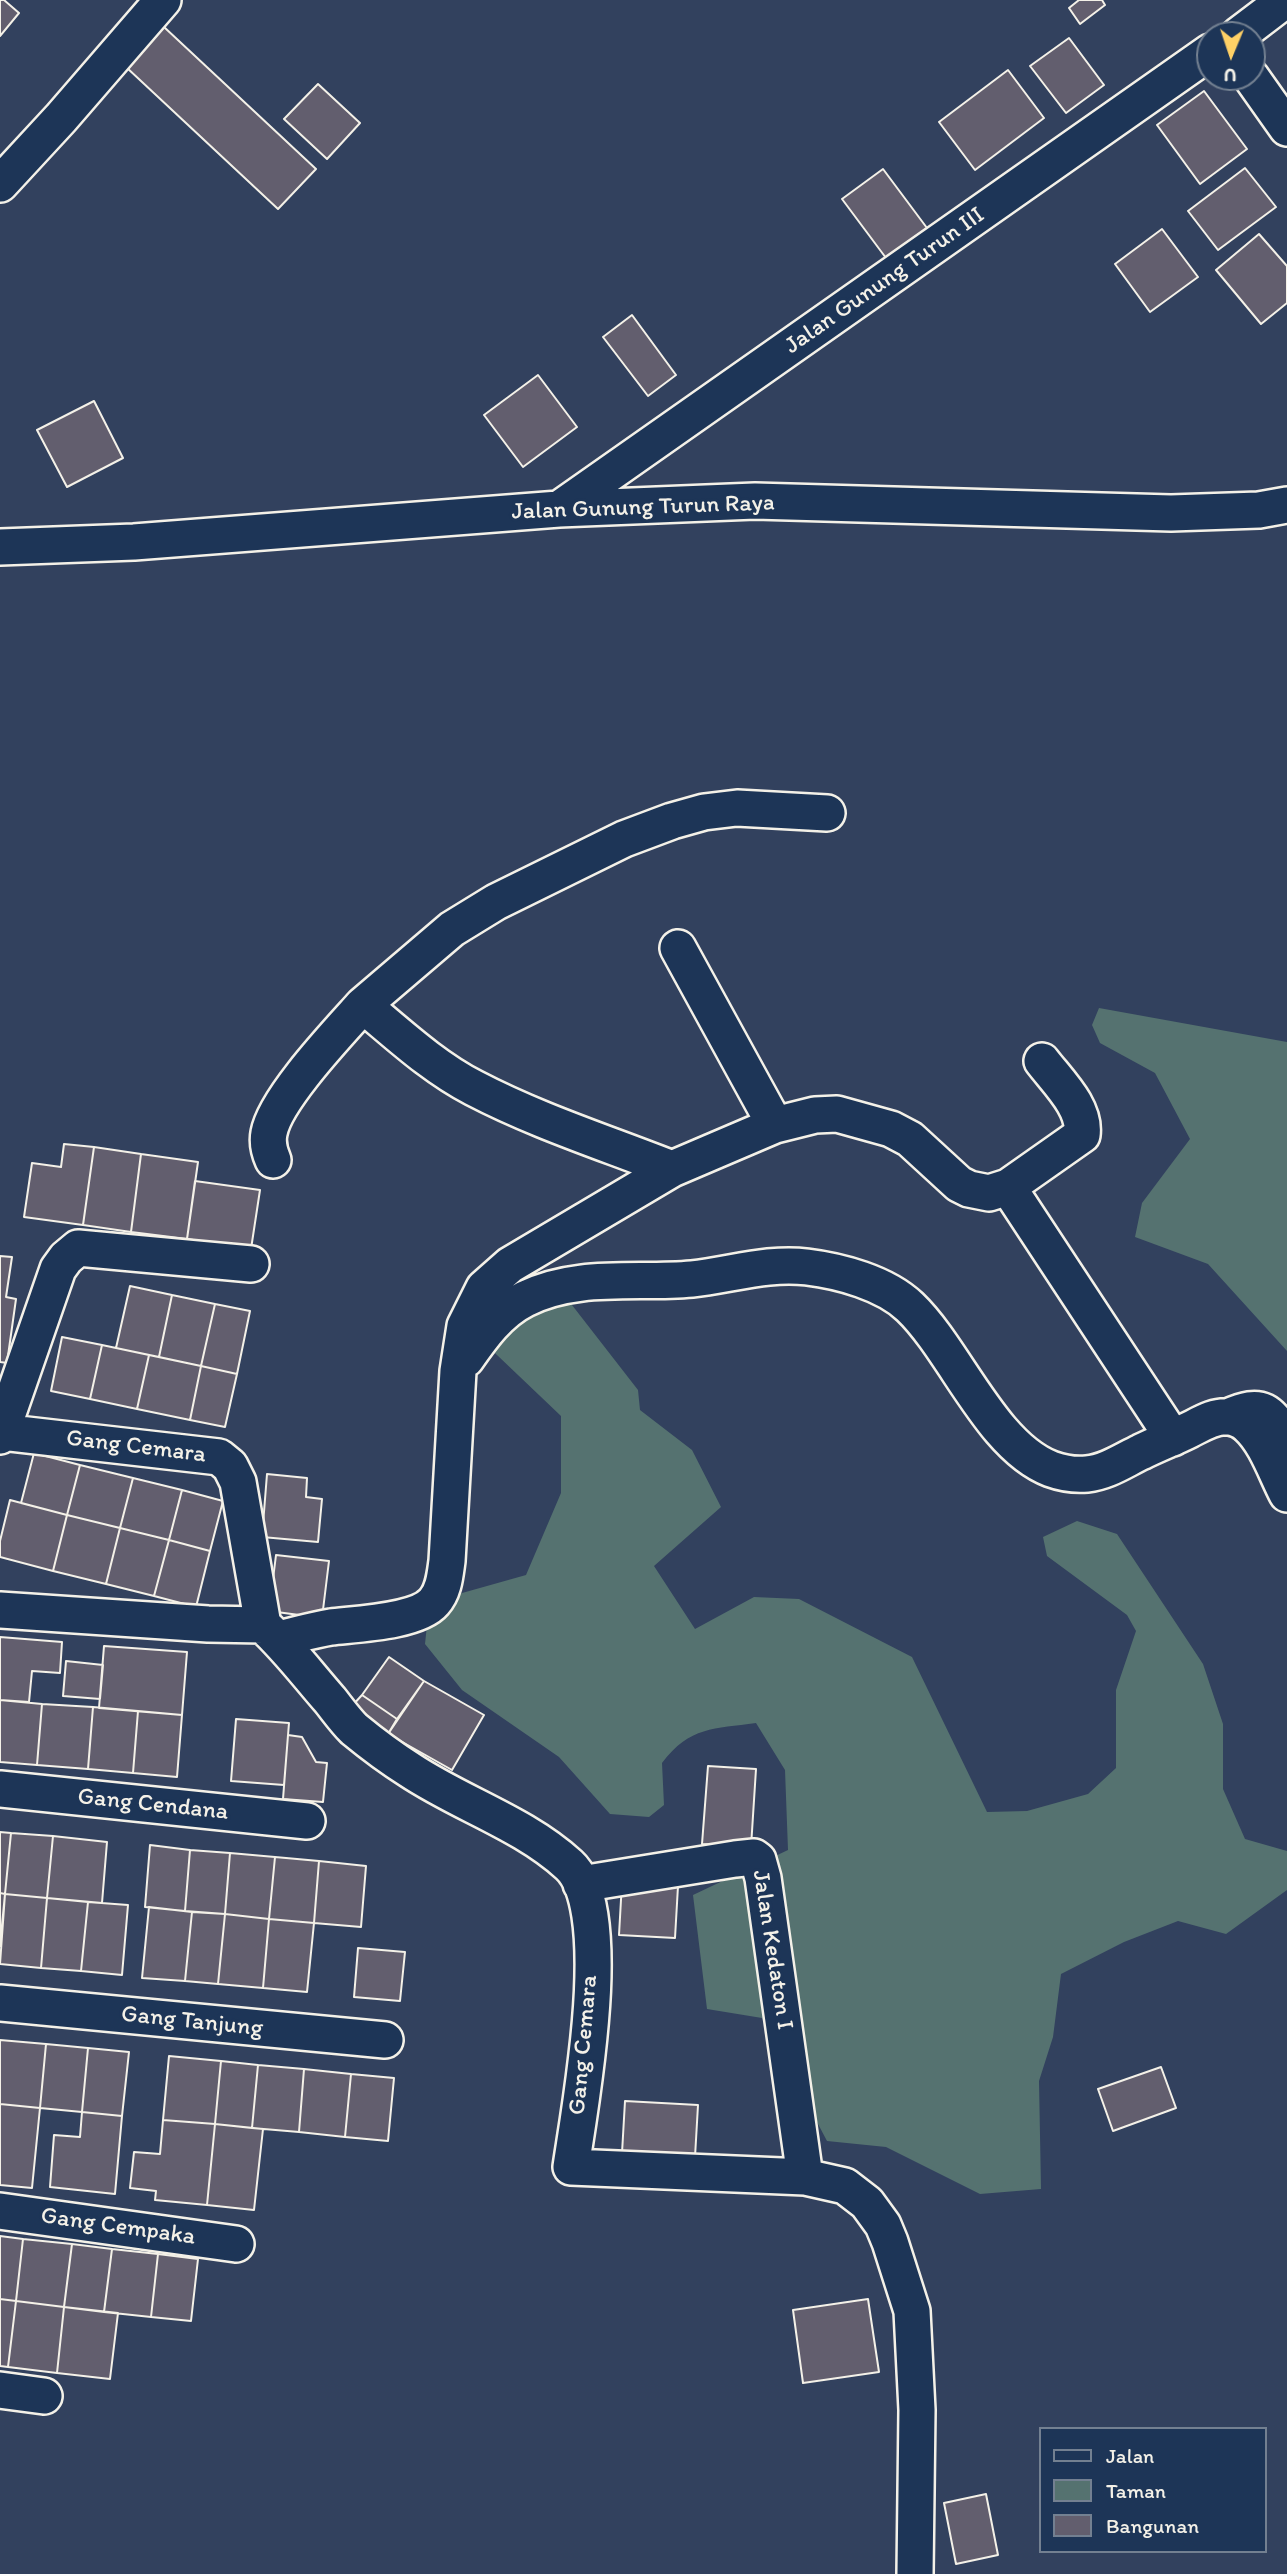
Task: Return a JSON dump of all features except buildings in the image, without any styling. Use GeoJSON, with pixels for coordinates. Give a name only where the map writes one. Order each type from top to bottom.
{"type":"FeatureCollection","features":[{"type":"Feature","properties":{"kind":"street"},"geometry":{"type":"LineString","coordinates":[[0,184],[163,0]]}},
{"type":"Feature","properties":{"kind":"street"},"geometry":{"type":"LineString","coordinates":[[1257,21],[1285,0]]}},
{"type":"Feature","properties":{"kind":"street","name":"Jalan Gunung Turun III"},"geometry":{"type":"LineString","coordinates":[[559,509],[1196,62]]}},
{"type":"Feature","properties":{"kind":"street"},"geometry":{"type":"LineString","coordinates":[[1261,91],[1287,128]]}},
{"type":"Feature","properties":{"kind":"street","name":"Jalan Gunung Turun Raya"},"geometry":{"type":"LineString","coordinates":[[0,547],[134,542],[559,509],[755,500],[1171,513],[1259,510],[1287,505]]}},
{"type":"Feature","properties":{"kind":"street"},"geometry":{"type":"LineString","coordinates":[[273,1160],[268,1149],[269,1133],[275,1116],[318,1055],[363,1005],[452,929],[496,902],[624,839],[672,821],[704,812],[737,808],[827,813]]}},
{"type":"Feature","properties":{"kind":"street"},"geometry":{"type":"LineString","coordinates":[[678,948],[775,1125]]}},
{"type":"Feature","properties":{"kind":"street"},"geometry":{"type":"LineString","coordinates":[[363,1005],[430,1059],[472,1087],[512,1106],[672,1169]]}},
{"type":"Feature","properties":{"kind":"street"},"geometry":{"type":"LineString","coordinates":[[0,1610],[208,1624],[271,1632],[373,1623],[413,1614],[434,1603],[443,1585],[447,1561],[458,1371],[465,1326],[484,1288],[510,1265],[672,1169],[775,1125],[815,1115],[836,1114],[891,1129],[909,1139],[959,1184],[969,1189],[989,1194],[1008,1187],[1082,1135],[1080,1116],[1068,1095],[1042,1062]]}},
{"type":"Feature","properties":{"kind":"street"},"geometry":{"type":"LineString","coordinates":[[1008,1187],[1173,1438]]}},
{"type":"Feature","properties":{"kind":"street","name":"Gang Cemara"},"geometry":{"type":"LineString","coordinates":[[251,1264],[78,1248],[58,1269],[1,1434],[219,1457],[230,1466],[238,1482],[271,1632],[354,1728],[410,1771],[547,1847],[572,1868],[581,1884],[589,1913],[592,1940],[592,2020],[571,2167],[805,2177],[845,2186],[867,2203],[883,2225],[912,2311],[916,2410],[915,2574]]}},
{"type":"Feature","properties":{"kind":"street"},"geometry":{"type":"LineString","coordinates":[[458,1371],[483,1334],[506,1311],[524,1299],[552,1289],[584,1283],[691,1279],[782,1266],[807,1267],[873,1285],[909,1306],[993,1421],[1029,1457],[1051,1469],[1088,1474],[1108,1468],[1208,1421],[1246,1410],[1265,1411],[1274,1418],[1287,1440]]}},
{"type":"Feature","properties":{"kind":"street"},"geometry":{"type":"LineString","coordinates":[[1228,1417],[1240,1420],[1256,1435],[1287,1494]]}},
{"type":"Feature","properties":{"kind":"street","name":"Gang Cendana"},"geometry":{"type":"LineString","coordinates":[[0,1789],[307,1821]]}},
{"type":"Feature","properties":{"kind":"street","name":"Jalan Kedaton I"},"geometry":{"type":"LineString","coordinates":[[581,1884],[734,1859],[754,1857],[758,1860],[763,1878],[805,2177]]}},
{"type":"Feature","properties":{"kind":"street","name":"Gang Tanjung"},"geometry":{"type":"LineString","coordinates":[[0,2003],[385,2040]]}},
{"type":"Feature","properties":{"kind":"street","name":"Gang Cempaka"},"geometry":{"type":"LineString","coordinates":[[0,2211],[236,2244]]}},
{"type":"Feature","properties":{"kind":"street"},"geometry":{"type":"LineString","coordinates":[[0,2390],[44,2396]]}},
{"type":"Feature","properties":{"kind":"green space"},"geometry":{"type":"Polygon","coordinates":[[[1099,1008],[1287,1042],[1287,1351],[1208,1264],[1135,1237],[1142,1203],[1190,1139],[1155,1073],[1100,1043],[1092,1025],[1099,1008]]]}},
{"type":"Feature","properties":{"kind":"green space"},"geometry":{"type":"Polygon","coordinates":[[[540,1276],[558,1287],[638,1390],[640,1410],[692,1450],[721,1507],[654,1566],[695,1629],[754,1597],[799,1599],[912,1657],[987,1812],[1027,1811],[1088,1794],[1116,1768],[1116,1690],[1136,1631],[1127,1615],[1047,1556],[1043,1537],[1077,1521],[1117,1534],[1203,1664],[1223,1724],[1223,1789],[1245,1839],[1287,1851],[1287,1890],[1226,1934],[1178,1921],[1124,1942],[1061,1974],[1053,2037],[1039,2081],[1041,2189],[980,2194],[886,2147],[827,2141],[762,2018],[707,2009],[693,1895],[788,1850],[785,1770],[756,1723],[704,1731],[672,1751],[662,1763],[664,1805],[649,1817],[610,1814],[559,1757],[462,1690],[425,1644],[427,1625],[455,1595],[526,1575],[561,1493],[561,1416],[476,1335],[503,1286],[540,1276]]]}}]}
